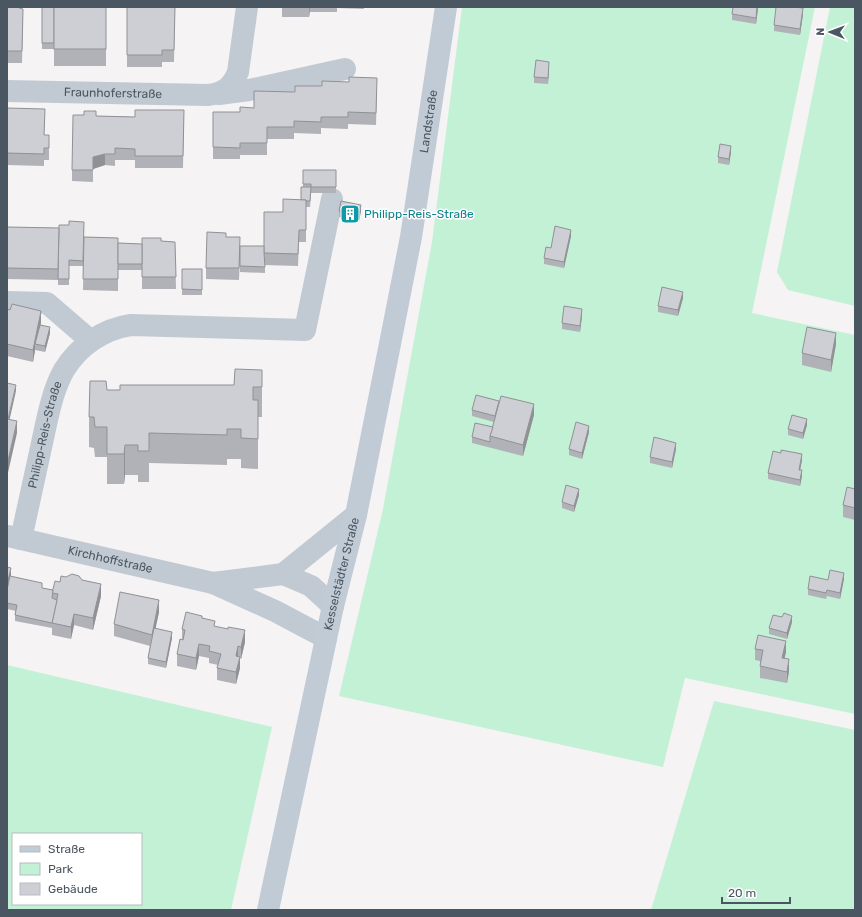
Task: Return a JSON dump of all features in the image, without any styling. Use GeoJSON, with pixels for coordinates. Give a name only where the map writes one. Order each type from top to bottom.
{"type":"FeatureCollection","features":[{"type":"Feature","properties":{"kind":"main road","name":"Landstraße"},"geometry":{"type":"LineString","coordinates":[[411,237],[446,7]]}},
{"type":"Feature","properties":{"kind":"main road","name":"Kesselstädter Straße"},"geometry":{"type":"LineString","coordinates":[[268,910],[333,606],[356,515],[411,237]]}},
{"type":"Feature","properties":{"kind":"street"},"geometry":{"type":"LineString","coordinates":[[219,94],[234,82],[238,72],[247,7]]}},
{"type":"Feature","properties":{"kind":"street","name":"Fraunhoferstraße"},"geometry":{"type":"LineString","coordinates":[[7,91],[208,95],[249,90],[345,69]]}},
{"type":"Feature","properties":{"kind":"street","name":"Philipp-Reis-Straße"},"geometry":{"type":"LineString","coordinates":[[14,538],[55,394],[64,371],[75,354],[91,341],[105,333],[131,325],[305,330],[332,199]]}},
{"type":"Feature","properties":{"kind":"street"},"geometry":{"type":"LineString","coordinates":[[7,302],[47,303],[91,341]]}},
{"type":"Feature","properties":{"kind":"street"},"geometry":{"type":"LineString","coordinates":[[333,606],[311,586],[283,574],[356,515]]}},
{"type":"Feature","properties":{"kind":"street","name":"Kirchhoffstraße"},"geometry":{"type":"LineString","coordinates":[[14,538],[213,583],[275,611],[326,638]]}},
{"type":"Feature","properties":{"kind":"street","name":"Kirchhoffstraße"},"geometry":{"type":"LineString","coordinates":[[213,583],[283,574]]}},
{"type":"Feature","properties":{"kind":"green space"},"geometry":{"type":"Polygon","coordinates":[[[462,7],[815,7],[752,313],[855,335],[855,714],[685,678],[663,767],[339,696],[383,509],[432,242],[462,7]]]}},
{"type":"Feature","properties":{"kind":"green space"},"geometry":{"type":"Polygon","coordinates":[[[830,7],[855,7],[855,306],[788,290],[777,272],[830,7]]]}},
{"type":"Feature","properties":{"kind":"green space"},"geometry":{"type":"Polygon","coordinates":[[[7,665],[272,727],[231,910],[7,910],[7,665]]]}},
{"type":"Feature","properties":{"kind":"green space"},"geometry":{"type":"Polygon","coordinates":[[[714,701],[855,730],[855,910],[651,910],[714,701]]]}},
{"type":"Feature","properties":{"kind":"building"},"geometry":{"type":"Polygon","coordinates":[[[7,7],[19,7],[23,9],[22,51],[7,51],[7,7]]]}},
{"type":"Feature","properties":{"kind":"building"},"geometry":{"type":"Polygon","coordinates":[[[42,7],[54,7],[54,43],[42,43],[42,7]]]}},
{"type":"Feature","properties":{"kind":"building"},"geometry":{"type":"Polygon","coordinates":[[[54,7],[106,7],[106,49],[54,49],[54,7]]]}},
{"type":"Feature","properties":{"kind":"building"},"geometry":{"type":"Polygon","coordinates":[[[127,7],[175,7],[174,50],[162,50],[162,55],[127,55],[127,7]]]}},
{"type":"Feature","properties":{"kind":"building"},"geometry":{"type":"Polygon","coordinates":[[[733,7],[757,7],[756,18],[732,14],[733,7]]]}},
{"type":"Feature","properties":{"kind":"building"},"geometry":{"type":"Polygon","coordinates":[[[776,7],[803,8],[800,29],[774,25],[776,7]]]}},
{"type":"Feature","properties":{"kind":"building"},"geometry":{"type":"Polygon","coordinates":[[[536,60],[549,62],[548,78],[534,77],[536,60]]]}},
{"type":"Feature","properties":{"kind":"building"},"geometry":{"type":"Polygon","coordinates":[[[349,77],[377,78],[376,113],[348,112],[348,117],[321,117],[321,122],[294,121],[294,127],[267,127],[267,143],[240,143],[240,148],[213,147],[213,112],[240,112],[240,107],[254,108],[254,91],[295,92],[295,86],[322,86],[322,81],[349,82],[349,77]]]}},
{"type":"Feature","properties":{"kind":"building"},"geometry":{"type":"Polygon","coordinates":[[[7,108],[45,109],[44,135],[49,135],[49,148],[44,148],[44,154],[7,153],[7,108]]]}},
{"type":"Feature","properties":{"kind":"building"},"geometry":{"type":"Polygon","coordinates":[[[135,110],[184,110],[183,156],[135,156],[135,149],[115,148],[115,154],[105,154],[93,157],[93,170],[72,170],[73,115],[84,115],[84,111],[96,111],[96,116],[135,117],[135,110]]]}},
{"type":"Feature","properties":{"kind":"building"},"geometry":{"type":"Polygon","coordinates":[[[720,144],[731,146],[729,159],[718,157],[720,144]]]}},
{"type":"Feature","properties":{"kind":"building"},"geometry":{"type":"Polygon","coordinates":[[[303,170],[336,170],[336,187],[311,187],[311,184],[303,184],[303,170]]]}},
{"type":"Feature","properties":{"kind":"building"},"geometry":{"type":"Polygon","coordinates":[[[301,187],[311,187],[310,201],[301,200],[301,187]]]}},
{"type":"Feature","properties":{"kind":"building"},"geometry":{"type":"Polygon","coordinates":[[[283,199],[306,200],[306,230],[299,230],[298,254],[264,253],[264,212],[283,212],[283,199]]]}},
{"type":"Feature","properties":{"kind":"building"},"geometry":{"type":"Polygon","coordinates":[[[341,201],[361,205],[359,215],[339,211],[341,201]]]}},
{"type":"Feature","properties":{"kind":"building"},"geometry":{"type":"Polygon","coordinates":[[[69,221],[84,222],[83,261],[69,260],[69,279],[58,279],[59,225],[69,225],[69,221]]]}},
{"type":"Feature","properties":{"kind":"building"},"geometry":{"type":"Polygon","coordinates":[[[555,226],[571,230],[564,262],[544,258],[546,247],[551,248],[555,226]]]}},
{"type":"Feature","properties":{"kind":"building"},"geometry":{"type":"Polygon","coordinates":[[[7,227],[59,228],[58,269],[7,268],[7,227]]]}},
{"type":"Feature","properties":{"kind":"building"},"geometry":{"type":"Polygon","coordinates":[[[207,232],[226,233],[226,237],[240,237],[239,268],[206,268],[207,232]]]}},
{"type":"Feature","properties":{"kind":"building"},"geometry":{"type":"Polygon","coordinates":[[[84,237],[118,238],[118,279],[83,279],[84,237]]]}},
{"type":"Feature","properties":{"kind":"building"},"geometry":{"type":"Polygon","coordinates":[[[142,238],[161,238],[161,241],[175,242],[176,277],[142,277],[142,238]]]}},
{"type":"Feature","properties":{"kind":"building"},"geometry":{"type":"Polygon","coordinates":[[[118,243],[142,244],[142,264],[118,264],[118,243]]]}},
{"type":"Feature","properties":{"kind":"building"},"geometry":{"type":"Polygon","coordinates":[[[240,246],[264,246],[265,267],[240,266],[240,246]]]}},
{"type":"Feature","properties":{"kind":"building"},"geometry":{"type":"Polygon","coordinates":[[[182,269],[202,269],[202,290],[182,289],[182,269]]]}},
{"type":"Feature","properties":{"kind":"building"},"geometry":{"type":"Polygon","coordinates":[[[662,287],[683,292],[678,310],[658,306],[662,287]]]}},
{"type":"Feature","properties":{"kind":"building"},"geometry":{"type":"Polygon","coordinates":[[[12,304],[41,311],[33,350],[7,344],[7,309],[10,310],[12,304]]]}},
{"type":"Feature","properties":{"kind":"building"},"geometry":{"type":"Polygon","coordinates":[[[564,306],[582,309],[580,326],[562,323],[564,306]]]}},
{"type":"Feature","properties":{"kind":"building"},"geometry":{"type":"Polygon","coordinates":[[[40,325],[50,327],[45,346],[35,344],[40,325]]]}},
{"type":"Feature","properties":{"kind":"building"},"geometry":{"type":"Polygon","coordinates":[[[807,327],[836,333],[831,360],[802,353],[807,327]]]}},
{"type":"Feature","properties":{"kind":"building"},"geometry":{"type":"Polygon","coordinates":[[[235,369],[262,370],[262,387],[253,387],[253,400],[258,400],[258,439],[241,438],[241,429],[227,429],[227,435],[149,433],[149,451],[138,451],[138,445],[125,445],[124,454],[107,454],[107,427],[95,427],[94,417],[89,417],[90,381],[106,381],[107,390],[120,390],[120,385],[234,385],[235,369]]]}},
{"type":"Feature","properties":{"kind":"building"},"geometry":{"type":"Polygon","coordinates":[[[7,383],[16,385],[8,419],[7,419],[7,383]]]}},
{"type":"Feature","properties":{"kind":"building"},"geometry":{"type":"Polygon","coordinates":[[[476,395],[499,401],[495,416],[472,410],[476,395]]]}},
{"type":"Feature","properties":{"kind":"building"},"geometry":{"type":"Polygon","coordinates":[[[501,396],[534,404],[523,445],[490,436],[501,396]]]}},
{"type":"Feature","properties":{"kind":"building"},"geometry":{"type":"Polygon","coordinates":[[[792,415],[807,419],[803,433],[788,429],[792,415]]]}},
{"type":"Feature","properties":{"kind":"building"},"geometry":{"type":"Polygon","coordinates":[[[7,419],[17,421],[7,465],[7,419]]]}},
{"type":"Feature","properties":{"kind":"building"},"geometry":{"type":"Polygon","coordinates":[[[576,422],[589,426],[582,453],[569,449],[576,422]]]}},
{"type":"Feature","properties":{"kind":"building"},"geometry":{"type":"Polygon","coordinates":[[[475,423],[493,427],[490,442],[472,437],[475,423]]]}},
{"type":"Feature","properties":{"kind":"building"},"geometry":{"type":"Polygon","coordinates":[[[654,437],[676,443],[672,462],[650,457],[654,437]]]}},
{"type":"Feature","properties":{"kind":"building"},"geometry":{"type":"Polygon","coordinates":[[[781,450],[802,454],[799,470],[802,470],[800,480],[768,473],[773,451],[781,453],[781,450]]]}},
{"type":"Feature","properties":{"kind":"building"},"geometry":{"type":"Polygon","coordinates":[[[566,485],[579,489],[574,506],[562,502],[566,485]]]}},
{"type":"Feature","properties":{"kind":"building"},"geometry":{"type":"Polygon","coordinates":[[[847,487],[855,489],[855,508],[843,505],[847,487]]]}},
{"type":"Feature","properties":{"kind":"building"},"geometry":{"type":"Polygon","coordinates":[[[7,567],[11,568],[7,585],[7,567]]]}},
{"type":"Feature","properties":{"kind":"building"},"geometry":{"type":"Polygon","coordinates":[[[830,570],[844,573],[840,593],[827,590],[826,593],[808,589],[810,576],[828,580],[830,570]]]}},
{"type":"Feature","properties":{"kind":"building"},"geometry":{"type":"Polygon","coordinates":[[[72,574],[79,576],[82,580],[101,584],[93,618],[74,614],[71,627],[52,623],[58,594],[52,593],[55,581],[60,582],[61,576],[66,577],[72,574]]]}},
{"type":"Feature","properties":{"kind":"building"},"geometry":{"type":"Polygon","coordinates":[[[10,576],[42,583],[42,588],[53,590],[52,598],[57,600],[52,623],[15,615],[17,605],[7,603],[7,590],[10,576]]]}},
{"type":"Feature","properties":{"kind":"building"},"geometry":{"type":"Polygon","coordinates":[[[120,592],[159,600],[152,635],[114,624],[120,592]]]}},
{"type":"Feature","properties":{"kind":"building"},"geometry":{"type":"Polygon","coordinates":[[[186,612],[215,621],[214,626],[245,630],[241,647],[238,646],[236,656],[240,657],[236,672],[217,668],[221,654],[209,651],[210,646],[199,644],[196,658],[177,654],[180,639],[183,640],[185,630],[182,629],[186,612]]]}},
{"type":"Feature","properties":{"kind":"building"},"geometry":{"type":"Polygon","coordinates":[[[784,613],[792,616],[787,633],[769,628],[773,615],[782,617],[784,613]]]}},
{"type":"Feature","properties":{"kind":"building"},"geometry":{"type":"Polygon","coordinates":[[[154,628],[172,632],[166,662],[148,658],[154,628]]]}},
{"type":"Feature","properties":{"kind":"building"},"geometry":{"type":"Polygon","coordinates":[[[758,635],[786,641],[782,658],[789,659],[787,672],[760,666],[763,650],[755,649],[758,635]]]}},
{"type":"Feature","properties":{"kind":"place","name":"Philipp-Reis-Straße"},"geometry":{"type":"Point","coordinates":[350,214]}}]}
